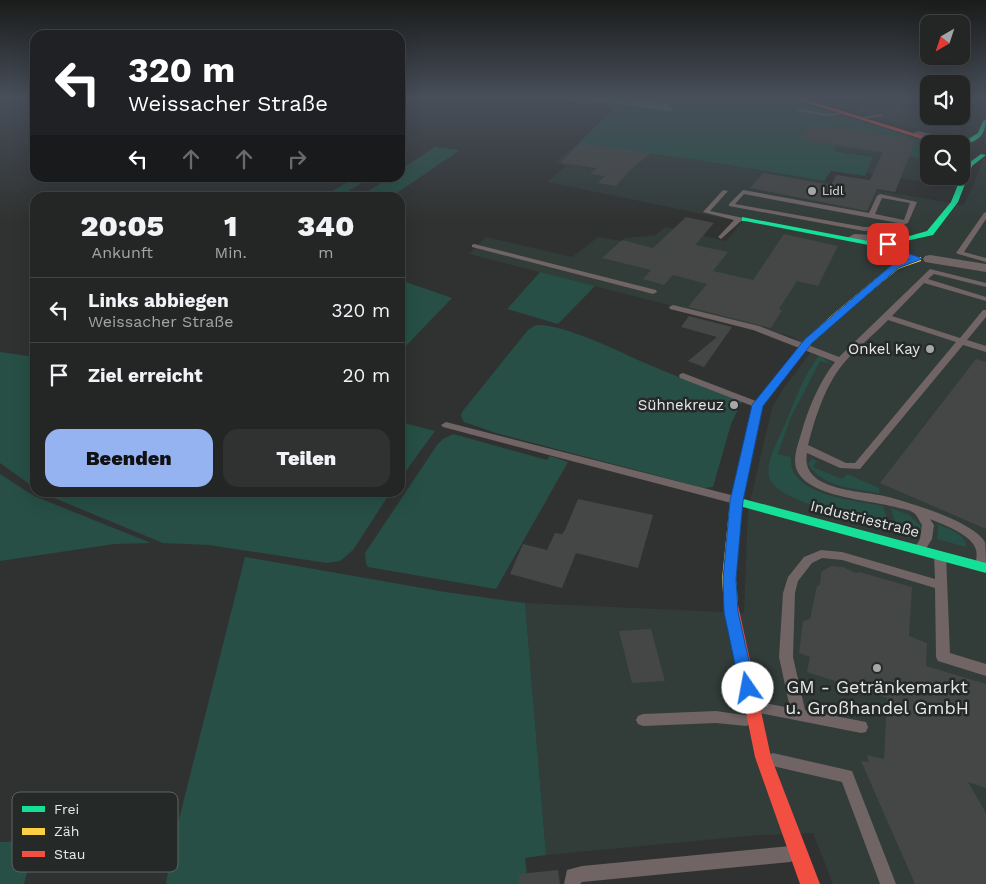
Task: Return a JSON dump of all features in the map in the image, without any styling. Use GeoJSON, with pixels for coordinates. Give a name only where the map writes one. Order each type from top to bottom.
{"type":"FeatureCollection","features":[{"type":"Feature","properties":{"kind":"street"},"geometry":{"type":"LineString","coordinates":[[970,146],[984,146]]}},
{"type":"Feature","properties":{"kind":"street"},"geometry":{"type":"LineString","coordinates":[[970,164],[984,146]]}},
{"type":"Feature","properties":{"kind":"street"},"geometry":{"type":"LineString","coordinates":[[897,245],[930,233],[954,202],[961,185]]}},
{"type":"Feature","properties":{"kind":"street"},"geometry":{"type":"LineString","coordinates":[[742,219],[846,233],[982,264]]}},
{"type":"Feature","properties":{"kind":"street"},"geometry":{"type":"LineString","coordinates":[[930,233],[930,252]]}},
{"type":"Feature","properties":{"kind":"street"},"geometry":{"type":"LineString","coordinates":[[897,245],[930,252]]}},
{"type":"Feature","properties":{"kind":"street"},"geometry":{"type":"LineString","coordinates":[[895,267],[897,245]]}},
{"type":"Feature","properties":{"kind":"street"},"geometry":{"type":"LineString","coordinates":[[810,884],[763,757],[731,612],[730,579],[736,501],[758,405],[803,347],[895,267],[930,252]]}},
{"type":"Feature","properties":{"kind":"street","name":"Industriestraße"},"geometry":{"type":"LineString","coordinates":[[736,501],[984,567]]}},
{"type":"Feature","properties":{"kind":"lane"},"geometry":{"type":"LineString","coordinates":[[725,191],[706,212],[742,219]]}},
{"type":"Feature","properties":{"kind":"lane"},"geometry":{"type":"LineString","coordinates":[[870,215],[880,196],[914,202],[906,222],[890,228],[846,233],[731,205],[742,192],[906,222]]}},
{"type":"Feature","properties":{"kind":"lane"},"geometry":{"type":"LineString","coordinates":[[982,264],[960,252],[986,214]]}},
{"type":"Feature","properties":{"kind":"lane"},"geometry":{"type":"LineString","coordinates":[[721,237],[742,219]]}},
{"type":"Feature","properties":{"kind":"lane"},"geometry":{"type":"LineString","coordinates":[[474,246],[653,292]]}},
{"type":"Feature","properties":{"kind":"lane"},"geometry":{"type":"LineString","coordinates":[[984,567],[980,543],[970,533],[943,520],[885,500],[840,492],[817,484],[803,471],[801,465],[803,447],[818,402],[831,373],[923,280],[934,271],[938,271],[986,285]]}},
{"type":"Feature","properties":{"kind":"lane"},"geometry":{"type":"LineString","coordinates":[[923,280],[986,300]]}},
{"type":"Feature","properties":{"kind":"lane"},"geometry":{"type":"LineString","coordinates":[[672,307],[756,328],[841,361]]}},
{"type":"Feature","properties":{"kind":"lane"},"geometry":{"type":"LineString","coordinates":[[803,447],[844,466],[856,467],[986,312]]}},
{"type":"Feature","properties":{"kind":"lane"},"geometry":{"type":"LineString","coordinates":[[886,317],[986,349]]}},
{"type":"Feature","properties":{"kind":"lane"},"geometry":{"type":"LineString","coordinates":[[683,376],[758,405]]}},
{"type":"Feature","properties":{"kind":"lane"},"geometry":{"type":"LineString","coordinates":[[446,425],[736,501]]}},
{"type":"Feature","properties":{"kind":"lane"},"geometry":{"type":"LineString","coordinates":[[920,513],[928,525],[926,539],[920,549]]}},
{"type":"Feature","properties":{"kind":"lane"},"geometry":{"type":"LineString","coordinates":[[799,715],[786,657],[789,593],[792,580],[808,560],[821,554],[842,556],[941,585]]}},
{"type":"Feature","properties":{"kind":"lane"},"geometry":{"type":"LineString","coordinates":[[940,555],[943,657],[986,670]]}},
{"type":"Feature","properties":{"kind":"lane"},"geometry":{"type":"LineString","coordinates":[[642,720],[753,714],[799,715],[861,727]]}},
{"type":"Feature","properties":{"kind":"lane"},"geometry":{"type":"LineString","coordinates":[[763,757],[847,776],[888,884]]}},
{"type":"Feature","properties":{"kind":"lane"},"geometry":{"type":"LineString","coordinates":[[572,884],[573,876],[582,874],[799,853]]}},
{"type":"Feature","properties":{"kind":"shaded area"},"geometry":{"type":"Polygon","coordinates":[[[584,138],[920,139],[920,159],[836,146],[834,151],[873,157],[865,176],[831,171],[824,181],[703,161],[578,144],[584,138]]]}},
{"type":"Feature","properties":{"kind":"shaded area"},"geometry":{"type":"Polygon","coordinates":[[[578,144],[703,161],[963,205],[972,189],[984,158],[986,158],[986,884],[833,884],[813,833],[759,835],[546,855],[525,603],[744,613],[748,510],[772,408],[783,389],[811,352],[793,337],[469,254],[486,237],[572,257],[598,237],[622,241],[625,238],[656,235],[665,227],[726,241],[742,222],[547,182],[566,166],[555,162],[578,144]]]}},
{"type":"Feature","properties":{"kind":"shaded area"},"geometry":{"type":"Polygon","coordinates":[[[836,146],[920,159],[920,181],[866,173],[873,157],[833,150],[836,146]]]}},
{"type":"Feature","properties":{"kind":"shaded area"},"geometry":{"type":"Polygon","coordinates":[[[435,147],[460,150],[398,192],[367,192],[383,182],[405,182],[405,167],[435,147]]]}},
{"type":"Feature","properties":{"kind":"shaded area"},"geometry":{"type":"Polygon","coordinates":[[[348,182],[363,182],[346,192],[331,192],[348,182]]]}},
{"type":"Feature","properties":{"kind":"shaded area"},"geometry":{"type":"Polygon","coordinates":[[[540,272],[595,286],[558,324],[507,309],[540,272]]]}},
{"type":"Feature","properties":{"kind":"shaded area"},"geometry":{"type":"Polygon","coordinates":[[[405,282],[452,298],[405,347],[405,282]]]}},
{"type":"Feature","properties":{"kind":"shaded area"},"geometry":{"type":"Polygon","coordinates":[[[536,325],[576,333],[669,373],[742,401],[731,424],[713,487],[704,488],[496,433],[464,422],[461,416],[462,412],[528,330],[536,325]]]}},
{"type":"Feature","properties":{"kind":"shaded area"},"geometry":{"type":"Polygon","coordinates":[[[0,352],[30,356],[30,484],[0,463],[0,352]]]}},
{"type":"Feature","properties":{"kind":"shaded area"},"geometry":{"type":"Polygon","coordinates":[[[819,355],[831,364],[820,361],[790,419],[778,454],[791,457],[793,470],[800,480],[812,488],[842,499],[883,506],[889,526],[822,509],[803,502],[775,486],[769,477],[769,464],[773,451],[795,399],[819,355]]]}},
{"type":"Feature","properties":{"kind":"shaded area"},"geometry":{"type":"Polygon","coordinates":[[[405,423],[435,431],[405,472],[405,423]]]}},
{"type":"Feature","properties":{"kind":"shaded area"},"geometry":{"type":"Polygon","coordinates":[[[453,434],[547,460],[550,456],[568,462],[496,589],[368,567],[366,563],[365,553],[402,497],[405,497],[405,493],[437,445],[443,439],[453,434]]]}},
{"type":"Feature","properties":{"kind":"shaded area"},"geometry":{"type":"Polygon","coordinates":[[[812,459],[817,461],[813,467],[842,479],[847,474],[879,488],[879,493],[840,486],[822,478],[808,464],[812,459]]]}},
{"type":"Feature","properties":{"kind":"shaded area"},"geometry":{"type":"Polygon","coordinates":[[[0,474],[30,493],[30,497],[36,497],[151,543],[114,544],[0,561],[0,474]]]}},
{"type":"Feature","properties":{"kind":"shaded area"},"geometry":{"type":"Polygon","coordinates":[[[52,497],[387,497],[353,550],[340,561],[327,563],[209,545],[163,543],[52,497]]]}},
{"type":"Feature","properties":{"kind":"shaded area"},"geometry":{"type":"Polygon","coordinates":[[[891,508],[909,515],[921,526],[920,533],[914,535],[897,530],[891,508]]]}},
{"type":"Feature","properties":{"kind":"shaded area"},"geometry":{"type":"Polygon","coordinates":[[[938,524],[960,535],[966,547],[937,539],[938,524]]]}},
{"type":"Feature","properties":{"kind":"shaded area"},"geometry":{"type":"Polygon","coordinates":[[[245,557],[445,592],[525,603],[546,855],[525,858],[528,884],[166,884],[168,872],[178,872],[178,823],[245,557]]]}},
{"type":"Feature","properties":{"kind":"shaded area"},"geometry":{"type":"Polygon","coordinates":[[[0,842],[12,842],[12,872],[27,872],[24,884],[0,884],[0,842]]]}},
{"type":"Feature","properties":{"kind":"building"},"geometry":{"type":"Polygon","coordinates":[[[904,138],[915,142],[895,192],[877,189],[867,211],[750,188],[763,173],[831,185],[836,175],[870,180],[883,152],[800,139],[904,138]]]}},
{"type":"Feature","properties":{"kind":"building"},"geometry":{"type":"Polygon","coordinates":[[[578,144],[651,153],[630,170],[616,186],[598,183],[605,176],[590,174],[597,168],[561,163],[578,144]]]}},
{"type":"Feature","properties":{"kind":"building"},"geometry":{"type":"Polygon","coordinates":[[[686,217],[714,223],[695,245],[728,252],[713,271],[753,280],[784,234],[838,246],[818,286],[797,281],[779,309],[782,310],[771,328],[688,307],[707,284],[673,275],[664,285],[643,279],[651,270],[602,258],[622,240],[653,248],[686,217]]]}},
{"type":"Feature","properties":{"kind":"building"},"geometry":{"type":"Polygon","coordinates":[[[689,316],[732,327],[704,367],[688,361],[717,337],[681,327],[689,316]]]}},
{"type":"Feature","properties":{"kind":"building"},"geometry":{"type":"Polygon","coordinates":[[[976,359],[986,362],[986,529],[880,483],[976,359]]]}},
{"type":"Feature","properties":{"kind":"building"},"geometry":{"type":"Polygon","coordinates":[[[578,499],[653,515],[638,568],[576,553],[562,588],[510,574],[523,544],[547,550],[555,533],[562,534],[578,499]]]}},
{"type":"Feature","properties":{"kind":"building"},"geometry":{"type":"Polygon","coordinates":[[[831,566],[843,567],[856,573],[859,572],[912,587],[909,636],[927,643],[926,666],[986,684],[986,788],[968,782],[986,813],[986,884],[915,884],[861,761],[869,762],[867,755],[884,759],[887,698],[807,672],[810,657],[799,653],[803,621],[810,619],[817,586],[820,585],[821,572],[831,566]]]}},
{"type":"Feature","properties":{"kind":"building"},"geometry":{"type":"Polygon","coordinates":[[[651,629],[665,681],[632,683],[619,631],[651,629]]]}},
{"type":"Feature","properties":{"kind":"building"},"geometry":{"type":"Polygon","coordinates":[[[558,870],[560,884],[519,884],[519,874],[558,870]]]}},
{"type":"Feature","properties":{"kind":"traffic: fast"},"geometry":{"type":"LineString","coordinates":[[970,140],[974,138]]}},
{"type":"Feature","properties":{"kind":"traffic: fast"},"geometry":{"type":"LineString","coordinates":[[909,239],[930,233],[954,202],[969,165],[983,155]]}},
{"type":"Feature","properties":{"kind":"traffic: fast"},"geometry":{"type":"LineString","coordinates":[[745,219],[889,247]]}},
{"type":"Feature","properties":{"kind":"traffic: fast"},"geometry":{"type":"LineString","coordinates":[[736,501],[986,568]]}},
{"type":"Feature","properties":{"kind":"traffic: slow"},"geometry":{"type":"LineString","coordinates":[[731,605],[729,579],[736,501],[758,405],[809,341],[834,318],[895,267],[918,259]]}},
{"type":"Feature","properties":{"kind":"traffic: jam"},"geometry":{"type":"LineString","coordinates":[[731,605],[763,757],[810,884]]}},
{"type":"Feature","properties":{"kind":"place","name":"Lidl"},"geometry":{"type":"Point","coordinates":[812,191]}},
{"type":"Feature","properties":{"kind":"place","name":"Onkel Kay"},"geometry":{"type":"Point","coordinates":[930,349]}},
{"type":"Feature","properties":{"kind":"place","name":"Sühnekreuz"},"geometry":{"type":"Point","coordinates":[734,405]}},
{"type":"Feature","properties":{"kind":"place","name":"GM - Getränkemarkt u. Großhandel GmbH"},"geometry":{"type":"Point","coordinates":[877,668]}},
{"type":"Feature","properties":{"kind":"route"},"geometry":{"type":"LineString","coordinates":[[748,688],[731,612],[730,579],[736,501],[758,405],[779,376],[809,341],[895,267],[918,259],[899,254],[891,250],[888,244]]}}]}
